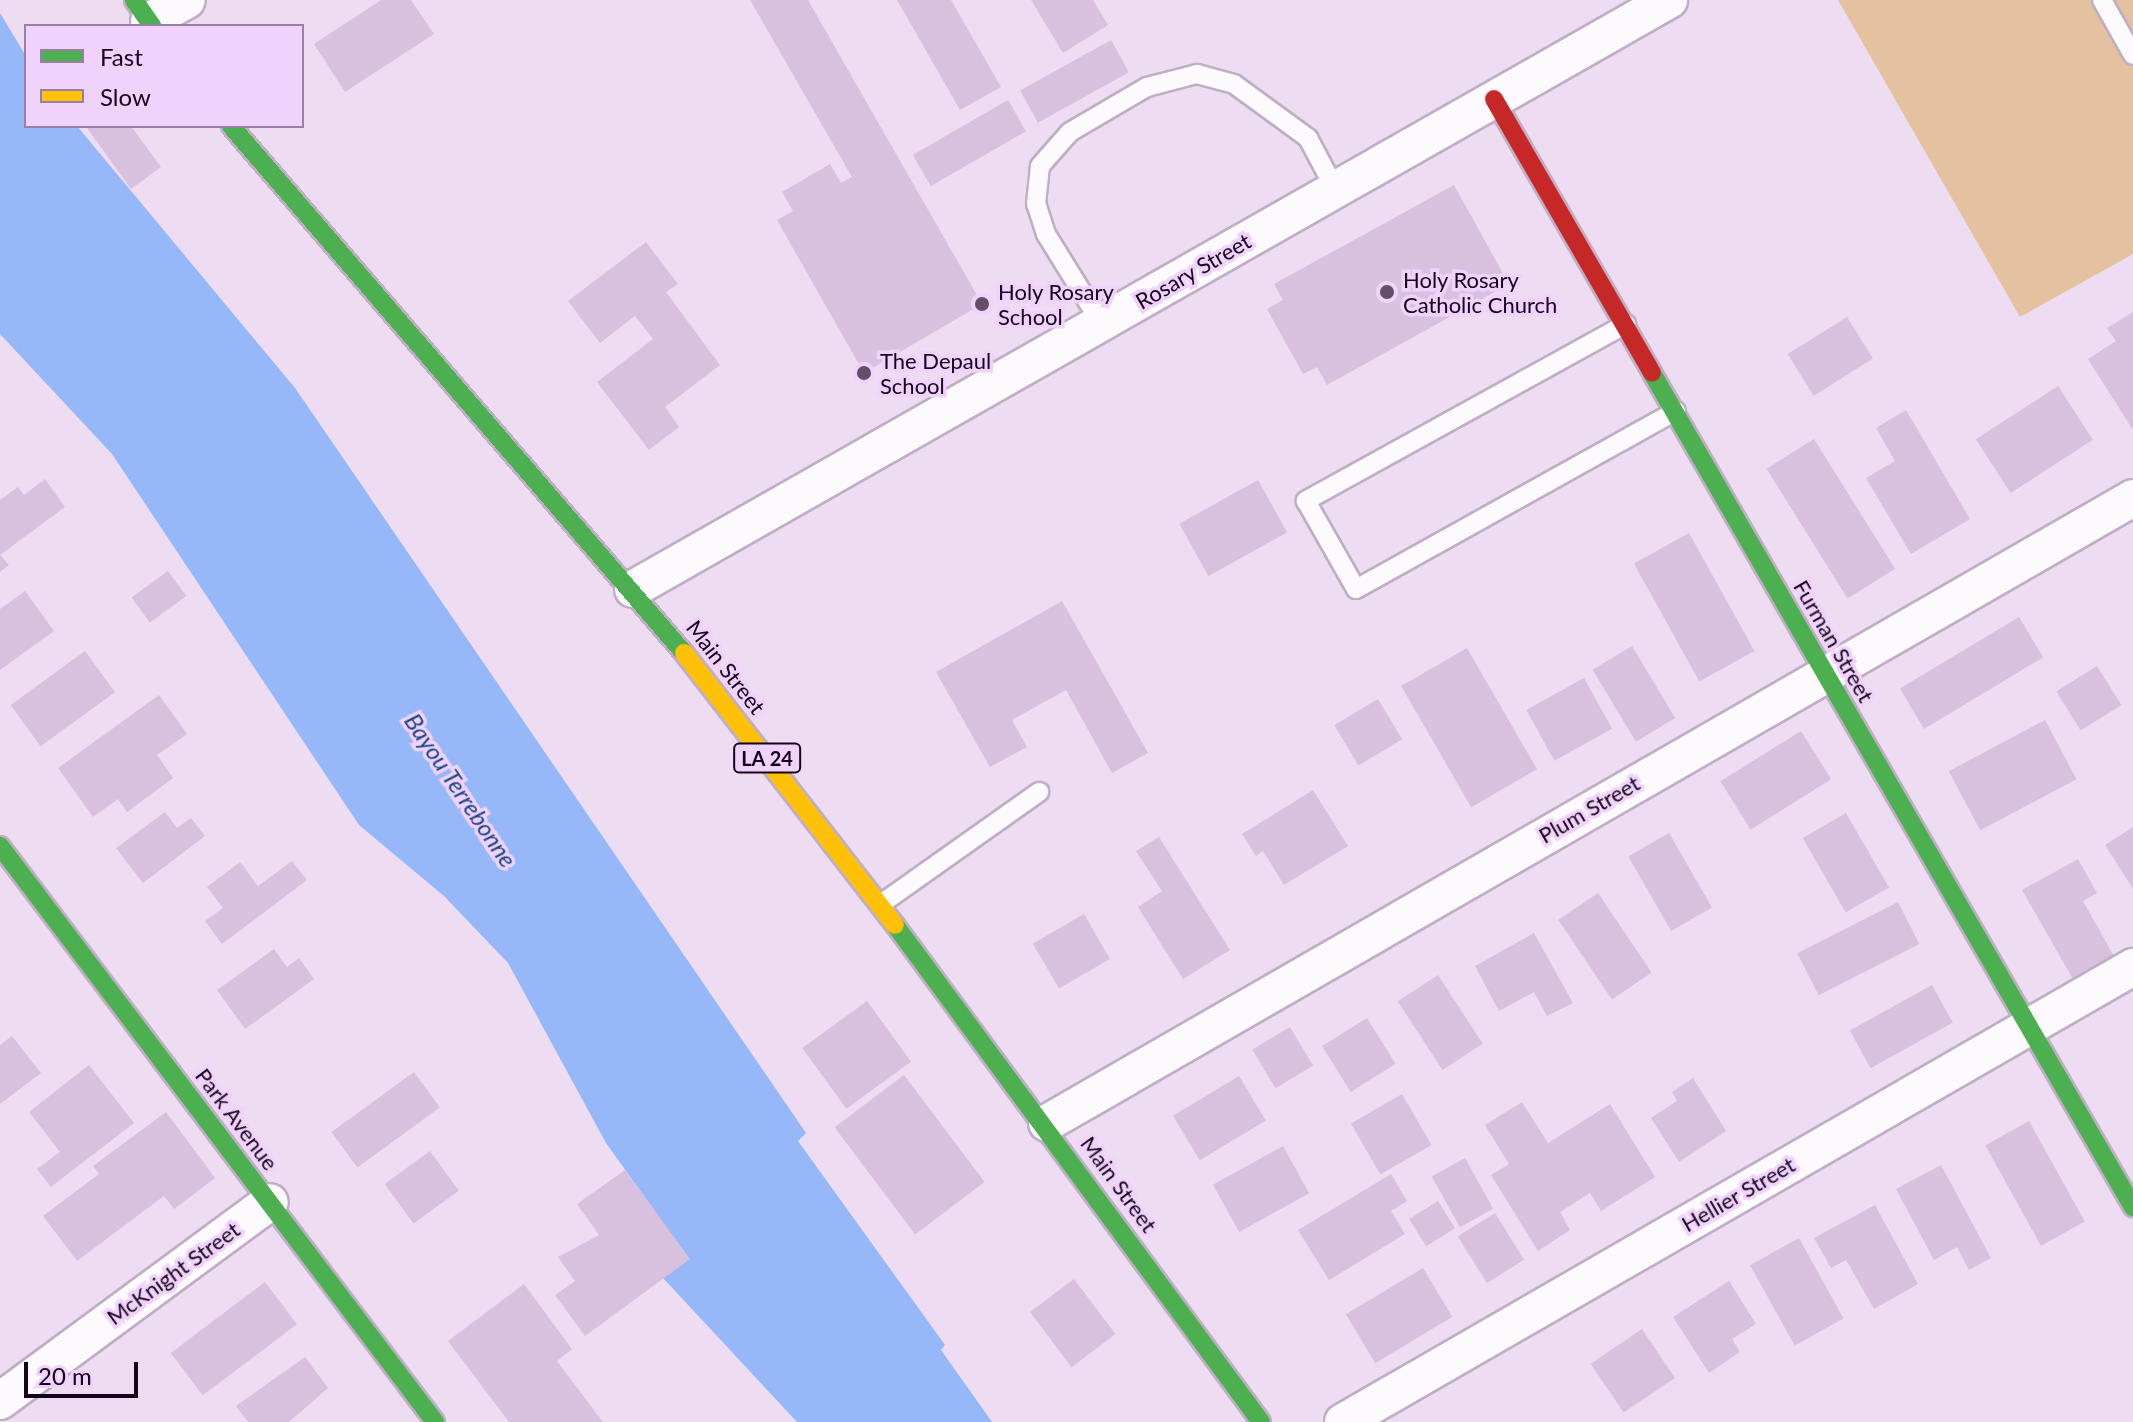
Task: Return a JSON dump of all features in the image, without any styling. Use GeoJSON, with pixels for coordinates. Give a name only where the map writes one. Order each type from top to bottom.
{"type":"FeatureCollection","features":[{"type":"Feature","properties":{"kind":"main road","name":"Furman Street"},"geometry":{"type":"LineString","coordinates":[[1494,99],[2133,1207]]}},
{"type":"Feature","properties":{"kind":"main road","name":"Main Street"},"geometry":{"type":"LineString","coordinates":[[233,128],[633,589],[881,904],[1047,1123],[1261,1422]]}},
{"type":"Feature","properties":{"kind":"main road","name":"Park Avenue"},"geometry":{"type":"LineString","coordinates":[[0,846],[435,1422]]}},
{"type":"Feature","properties":{"kind":"street"},"geometry":{"type":"LineString","coordinates":[[145,16],[187,0]]}},
{"type":"Feature","properties":{"kind":"street","name":"Rosary Street"},"geometry":{"type":"LineString","coordinates":[[633,589],[1669,0]]}},
{"type":"Feature","properties":{"kind":"street","name":"Plum Street"},"geometry":{"type":"LineString","coordinates":[[1047,1123],[2133,498]]}},
{"type":"Feature","properties":{"kind":"street","name":"Hellier Street"},"geometry":{"type":"LineString","coordinates":[[1343,1422],[2133,967]]}},
{"type":"Feature","properties":{"kind":"street","name":"McKnight Street"},"geometry":{"type":"LineString","coordinates":[[0,1401],[270,1202]]}},
{"type":"Feature","properties":{"kind":"lane"},"geometry":{"type":"LineString","coordinates":[[2102,0],[2133,55]]}},
{"type":"Feature","properties":{"kind":"lane"},"geometry":{"type":"LineString","coordinates":[[1101,323],[1046,234],[1036,204],[1040,166],[1070,132],[1147,87],[1197,74],[1234,84],[1308,138],[1335,189]]}},
{"type":"Feature","properties":{"kind":"lane"},"geometry":{"type":"LineString","coordinates":[[1626,324],[1306,501],[1356,589],[1676,411]]}},
{"type":"Feature","properties":{"kind":"lane"},"geometry":{"type":"LineString","coordinates":[[881,904],[1039,792]]}},
{"type":"Feature","properties":{"kind":"shaded area"},"geometry":{"type":"Polygon","coordinates":[[[1838,0],[2133,0],[2133,254],[2020,317],[1838,0]]]}},
{"type":"Feature","properties":{"kind":"water","name":"Bayou Terrebonne"},"geometry":{"type":"Polygon","coordinates":[[[0,13],[24,53],[24,128],[79,128],[295,388],[806,1133],[798,1141],[945,1345],[941,1350],[992,1422],[797,1422],[663,1278],[687,1256],[606,1143],[508,963],[444,896],[359,825],[112,454],[0,334],[0,13]]]}},
{"type":"Feature","properties":{"kind":"building"},"geometry":{"type":"Polygon","coordinates":[[[381,0],[411,0],[434,34],[345,92],[314,44],[381,0]]]}},
{"type":"Feature","properties":{"kind":"building"},"geometry":{"type":"Polygon","coordinates":[[[750,0],[808,0],[982,304],[864,373],[777,220],[793,211],[782,192],[830,164],[841,183],[852,177],[750,0]]]}},
{"type":"Feature","properties":{"kind":"building"},"geometry":{"type":"Polygon","coordinates":[[[897,0],[951,0],[1001,87],[960,110],[897,0]]]}},
{"type":"Feature","properties":{"kind":"building"},"geometry":{"type":"Polygon","coordinates":[[[1031,0],[1093,0],[1108,25],[1063,53],[1031,0]]]}},
{"type":"Feature","properties":{"kind":"building"},"geometry":{"type":"Polygon","coordinates":[[[1111,40],[1129,72],[1038,123],[1020,90],[1111,40]]]}},
{"type":"Feature","properties":{"kind":"building"},"geometry":{"type":"Polygon","coordinates":[[[1008,100],[1026,131],[931,186],[913,155],[1008,100]]]}},
{"type":"Feature","properties":{"kind":"building"},"geometry":{"type":"Polygon","coordinates":[[[87,128],[132,128],[161,167],[131,189],[87,128]]]}},
{"type":"Feature","properties":{"kind":"building","name":"Holy Rosary Catholic Church"},"geometry":{"type":"Polygon","coordinates":[[[1454,185],[1509,284],[1327,385],[1317,367],[1303,374],[1267,309],[1283,300],[1274,284],[1454,185]]]}},
{"type":"Feature","properties":{"kind":"building"},"geometry":{"type":"Polygon","coordinates":[[[646,242],[678,284],[666,292],[720,365],[665,407],[679,427],[649,450],[597,382],[653,339],[635,316],[600,343],[568,301],[646,242]]]}},
{"type":"Feature","properties":{"kind":"building"},"geometry":{"type":"Polygon","coordinates":[[[2133,312],[2133,430],[2088,359],[2116,341],[2107,328],[2133,312]]]}},
{"type":"Feature","properties":{"kind":"building"},"geometry":{"type":"Polygon","coordinates":[[[1847,317],[1873,359],[1814,396],[1788,354],[1847,317]]]}},
{"type":"Feature","properties":{"kind":"building"},"geometry":{"type":"Polygon","coordinates":[[[2058,386],[2093,440],[2011,493],[1976,439],[2058,386]]]}},
{"type":"Feature","properties":{"kind":"building"},"geometry":{"type":"Polygon","coordinates":[[[1906,410],[1970,519],[1911,554],[1866,478],[1895,461],[1876,428],[1906,410]]]}},
{"type":"Feature","properties":{"kind":"building"},"geometry":{"type":"Polygon","coordinates":[[[1814,439],[1895,569],[1848,598],[1767,469],[1814,439]]]}},
{"type":"Feature","properties":{"kind":"building"},"geometry":{"type":"Polygon","coordinates":[[[45,479],[65,507],[0,555],[0,500],[18,487],[24,495],[45,479]]]}},
{"type":"Feature","properties":{"kind":"building"},"geometry":{"type":"Polygon","coordinates":[[[1258,480],[1287,532],[1208,576],[1179,524],[1258,480]]]}},
{"type":"Feature","properties":{"kind":"building"},"geometry":{"type":"Polygon","coordinates":[[[1689,533],[1754,651],[1699,682],[1634,564],[1689,533]]]}},
{"type":"Feature","properties":{"kind":"building"},"geometry":{"type":"Polygon","coordinates":[[[0,555],[9,565],[0,572],[0,555]]]}},
{"type":"Feature","properties":{"kind":"building"},"geometry":{"type":"Polygon","coordinates":[[[168,571],[186,596],[150,623],[132,597],[168,571]]]}},
{"type":"Feature","properties":{"kind":"building"},"geometry":{"type":"Polygon","coordinates":[[[25,591],[54,631],[0,670],[0,609],[25,591]]]}},
{"type":"Feature","properties":{"kind":"building"},"geometry":{"type":"Polygon","coordinates":[[[1062,601],[1148,753],[1112,773],[1066,690],[1012,720],[1027,747],[990,767],[936,672],[1062,601]]]}},
{"type":"Feature","properties":{"kind":"building"},"geometry":{"type":"Polygon","coordinates":[[[2019,617],[2043,657],[1924,729],[1900,689],[2019,617]]]}},
{"type":"Feature","properties":{"kind":"building"},"geometry":{"type":"Polygon","coordinates":[[[1632,646],[1675,718],[1636,742],[1593,670],[1632,646]]]}},
{"type":"Feature","properties":{"kind":"building"},"geometry":{"type":"Polygon","coordinates":[[[1467,648],[1537,769],[1471,807],[1401,686],[1467,648]]]}},
{"type":"Feature","properties":{"kind":"building"},"geometry":{"type":"Polygon","coordinates":[[[85,651],[115,692],[41,746],[11,705],[85,651]]]}},
{"type":"Feature","properties":{"kind":"building"},"geometry":{"type":"Polygon","coordinates":[[[2097,666],[2121,705],[2081,730],[2056,691],[2097,666]]]}},
{"type":"Feature","properties":{"kind":"building"},"geometry":{"type":"Polygon","coordinates":[[[1584,678],[1612,729],[1554,761],[1526,710],[1584,678]]]}},
{"type":"Feature","properties":{"kind":"building"},"geometry":{"type":"Polygon","coordinates":[[[159,695],[187,734],[157,755],[173,778],[127,812],[118,799],[93,817],[58,768],[159,695]]]}},
{"type":"Feature","properties":{"kind":"building"},"geometry":{"type":"Polygon","coordinates":[[[1378,699],[1402,739],[1358,766],[1334,725],[1378,699]]]}},
{"type":"Feature","properties":{"kind":"building"},"geometry":{"type":"Polygon","coordinates":[[[2045,720],[2076,779],[1980,830],[1949,771],[2045,720]]]}},
{"type":"Feature","properties":{"kind":"building"},"geometry":{"type":"Polygon","coordinates":[[[1801,731],[1831,779],[1751,830],[1720,781],[1801,731]]]}},
{"type":"Feature","properties":{"kind":"building"},"geometry":{"type":"Polygon","coordinates":[[[1313,790],[1348,846],[1284,885],[1263,851],[1256,856],[1242,834],[1313,790]]]}},
{"type":"Feature","properties":{"kind":"building"},"geometry":{"type":"Polygon","coordinates":[[[165,812],[177,828],[191,818],[205,836],[143,883],[116,848],[165,812]]]}},
{"type":"Feature","properties":{"kind":"building"},"geometry":{"type":"Polygon","coordinates":[[[1846,813],[1889,887],[1846,912],[1803,838],[1846,813]]]}},
{"type":"Feature","properties":{"kind":"building"},"geometry":{"type":"Polygon","coordinates":[[[2133,827],[2133,889],[2105,845],[2133,827]]]}},
{"type":"Feature","properties":{"kind":"building"},"geometry":{"type":"Polygon","coordinates":[[[1669,833],[1712,907],[1671,931],[1628,856],[1669,833]]]}},
{"type":"Feature","properties":{"kind":"building"},"geometry":{"type":"Polygon","coordinates":[[[1159,837],[1230,950],[1183,979],[1138,907],[1162,891],[1136,851],[1159,837]]]}},
{"type":"Feature","properties":{"kind":"building"},"geometry":{"type":"Polygon","coordinates":[[[2078,859],[2097,893],[2083,901],[2115,958],[2074,981],[2022,890],[2078,859]]]}},
{"type":"Feature","properties":{"kind":"building"},"geometry":{"type":"Polygon","coordinates":[[[292,861],[307,880],[222,944],[205,921],[223,908],[207,887],[240,862],[258,886],[292,861]]]}},
{"type":"Feature","properties":{"kind":"building"},"geometry":{"type":"Polygon","coordinates":[[[1598,893],[1652,973],[1612,999],[1558,920],[1598,893]]]}},
{"type":"Feature","properties":{"kind":"building"},"geometry":{"type":"Polygon","coordinates":[[[1898,902],[1919,944],[1819,995],[1797,953],[1898,902]]]}},
{"type":"Feature","properties":{"kind":"building"},"geometry":{"type":"Polygon","coordinates":[[[1084,914],[1110,959],[1059,989],[1033,943],[1084,914]]]}},
{"type":"Feature","properties":{"kind":"building"},"geometry":{"type":"Polygon","coordinates":[[[1534,933],[1573,1003],[1547,1016],[1534,992],[1499,1011],[1475,966],[1534,933]]]}},
{"type":"Feature","properties":{"kind":"building"},"geometry":{"type":"Polygon","coordinates":[[[274,949],[287,967],[299,958],[314,979],[245,1029],[217,990],[274,949]]]}},
{"type":"Feature","properties":{"kind":"building"},"geometry":{"type":"Polygon","coordinates":[[[1438,975],[1483,1044],[1442,1070],[1398,1001],[1438,975]]]}},
{"type":"Feature","properties":{"kind":"building"},"geometry":{"type":"Polygon","coordinates":[[[1932,985],[1953,1023],[1871,1068],[1850,1031],[1932,985]]]}},
{"type":"Feature","properties":{"kind":"building"},"geometry":{"type":"Polygon","coordinates":[[[867,1001],[911,1062],[846,1109],[802,1048],[867,1001]]]}},
{"type":"Feature","properties":{"kind":"building"},"geometry":{"type":"Polygon","coordinates":[[[1367,1018],[1396,1064],[1351,1092],[1322,1046],[1367,1018]]]}},
{"type":"Feature","properties":{"kind":"building"},"geometry":{"type":"Polygon","coordinates":[[[1290,1027],[1313,1066],[1275,1088],[1252,1050],[1290,1027]]]}},
{"type":"Feature","properties":{"kind":"building"},"geometry":{"type":"Polygon","coordinates":[[[12,1036],[41,1073],[0,1104],[0,1045],[12,1036]]]}},
{"type":"Feature","properties":{"kind":"building"},"geometry":{"type":"Polygon","coordinates":[[[89,1065],[134,1123],[51,1187],[37,1169],[60,1152],[29,1112],[89,1065]]]}},
{"type":"Feature","properties":{"kind":"building"},"geometry":{"type":"Polygon","coordinates":[[[414,1072],[440,1108],[357,1168],[331,1132],[414,1072]]]}},
{"type":"Feature","properties":{"kind":"building"},"geometry":{"type":"Polygon","coordinates":[[[904,1075],[985,1182],[915,1234],[835,1127],[904,1075]]]}},
{"type":"Feature","properties":{"kind":"building"},"geometry":{"type":"Polygon","coordinates":[[[1239,1076],[1266,1121],[1200,1160],[1173,1116],[1239,1076]]]}},
{"type":"Feature","properties":{"kind":"building"},"geometry":{"type":"Polygon","coordinates":[[[1693,1078],[1726,1131],[1679,1162],[1651,1118],[1677,1101],[1672,1092],[1693,1078]]]}},
{"type":"Feature","properties":{"kind":"building"},"geometry":{"type":"Polygon","coordinates":[[[1402,1094],[1432,1145],[1380,1175],[1351,1124],[1402,1094]]]}},
{"type":"Feature","properties":{"kind":"building"},"geometry":{"type":"Polygon","coordinates":[[[1522,1102],[1548,1143],[1610,1104],[1655,1177],[1601,1211],[1590,1193],[1560,1212],[1570,1230],[1538,1251],[1491,1175],[1509,1164],[1485,1125],[1522,1102]]]}},
{"type":"Feature","properties":{"kind":"building"},"geometry":{"type":"Polygon","coordinates":[[[166,1112],[215,1178],[174,1209],[164,1196],[77,1261],[43,1216],[99,1174],[93,1166],[166,1112]]]}},
{"type":"Feature","properties":{"kind":"building"},"geometry":{"type":"Polygon","coordinates":[[[2029,1121],[2085,1222],[2041,1246],[1985,1145],[2029,1121]]]}},
{"type":"Feature","properties":{"kind":"building"},"geometry":{"type":"Polygon","coordinates":[[[1283,1146],[1309,1193],[1239,1232],[1213,1185],[1283,1146]]]}},
{"type":"Feature","properties":{"kind":"building"},"geometry":{"type":"Polygon","coordinates":[[[430,1151],[459,1191],[413,1224],[385,1184],[430,1151]]]}},
{"type":"Feature","properties":{"kind":"building"},"geometry":{"type":"Polygon","coordinates":[[[1465,1158],[1493,1209],[1460,1227],[1432,1176],[1465,1158]]]}},
{"type":"Feature","properties":{"kind":"building"},"geometry":{"type":"Polygon","coordinates":[[[1941,1165],[1991,1258],[1969,1270],[1957,1247],[1934,1260],[1896,1189],[1941,1165]]]}},
{"type":"Feature","properties":{"kind":"building"},"geometry":{"type":"Polygon","coordinates":[[[625,1170],[690,1259],[585,1336],[555,1295],[575,1281],[558,1257],[599,1235],[577,1204],[625,1170]]]}},
{"type":"Feature","properties":{"kind":"building"},"geometry":{"type":"Polygon","coordinates":[[[1391,1174],[1407,1201],[1391,1211],[1405,1234],[1329,1280],[1298,1230],[1391,1174]]]}},
{"type":"Feature","properties":{"kind":"building"},"geometry":{"type":"Polygon","coordinates":[[[1438,1201],[1455,1228],[1426,1246],[1409,1219],[1438,1201]]]}},
{"type":"Feature","properties":{"kind":"building"},"geometry":{"type":"Polygon","coordinates":[[[1875,1205],[1918,1284],[1874,1309],[1846,1260],[1831,1268],[1814,1238],[1875,1205]]]}},
{"type":"Feature","properties":{"kind":"building"},"geometry":{"type":"Polygon","coordinates":[[[1495,1213],[1524,1260],[1487,1283],[1458,1236],[1495,1213]]]}},
{"type":"Feature","properties":{"kind":"building"},"geometry":{"type":"Polygon","coordinates":[[[1799,1238],[1844,1318],[1795,1346],[1750,1265],[1799,1238]]]}},
{"type":"Feature","properties":{"kind":"building"},"geometry":{"type":"Polygon","coordinates":[[[1423,1268],[1452,1317],[1375,1363],[1346,1314],[1423,1268]]]}},
{"type":"Feature","properties":{"kind":"building"},"geometry":{"type":"Polygon","coordinates":[[[1074,1279],[1116,1334],[1072,1367],[1030,1312],[1074,1279]]]}},
{"type":"Feature","properties":{"kind":"building"},"geometry":{"type":"Polygon","coordinates":[[[1729,1281],[1756,1324],[1732,1339],[1740,1352],[1709,1373],[1673,1317],[1729,1281]]]}},
{"type":"Feature","properties":{"kind":"building"},"geometry":{"type":"Polygon","coordinates":[[[265,1282],[297,1324],[203,1395],[171,1353],[265,1282]]]}},
{"type":"Feature","properties":{"kind":"building"},"geometry":{"type":"Polygon","coordinates":[[[524,1284],[572,1349],[557,1361],[603,1422],[509,1422],[448,1341],[524,1284]]]}},
{"type":"Feature","properties":{"kind":"building"},"geometry":{"type":"Polygon","coordinates":[[[1642,1329],[1675,1378],[1624,1413],[1591,1364],[1642,1329]]]}},
{"type":"Feature","properties":{"kind":"building"},"geometry":{"type":"Polygon","coordinates":[[[305,1357],[328,1388],[289,1422],[248,1422],[236,1406],[305,1357]]]}},
{"type":"Feature","properties":{"kind":"traffic: fast"},"geometry":{"type":"LineString","coordinates":[[134,0],[151,24]]}},
{"type":"Feature","properties":{"kind":"traffic: fast"},"geometry":{"type":"LineString","coordinates":[[233,128],[684,653]]}},
{"type":"Feature","properties":{"kind":"traffic: fast"},"geometry":{"type":"LineString","coordinates":[[1652,373],[2133,1207]]}},
{"type":"Feature","properties":{"kind":"traffic: fast"},"geometry":{"type":"LineString","coordinates":[[0,846],[435,1422]]}},
{"type":"Feature","properties":{"kind":"traffic: fast"},"geometry":{"type":"LineString","coordinates":[[895,925],[1261,1422]]}},
{"type":"Feature","properties":{"kind":"traffic: slow"},"geometry":{"type":"LineString","coordinates":[[684,653],[895,925]]}},
{"type":"Feature","properties":{"kind":"traffic: jam"},"geometry":{"type":"LineString","coordinates":[[1494,99],[1652,373]]}},
{"type":"Feature","properties":{"kind":"place","name":"Holy Rosary Catholic Church"},"geometry":{"type":"Point","coordinates":[1387,292]}},
{"type":"Feature","properties":{"kind":"place","name":"Holy Rosary School"},"geometry":{"type":"Point","coordinates":[982,304]}},
{"type":"Feature","properties":{"kind":"place","name":"The Depaul School"},"geometry":{"type":"Point","coordinates":[864,373]}}]}
